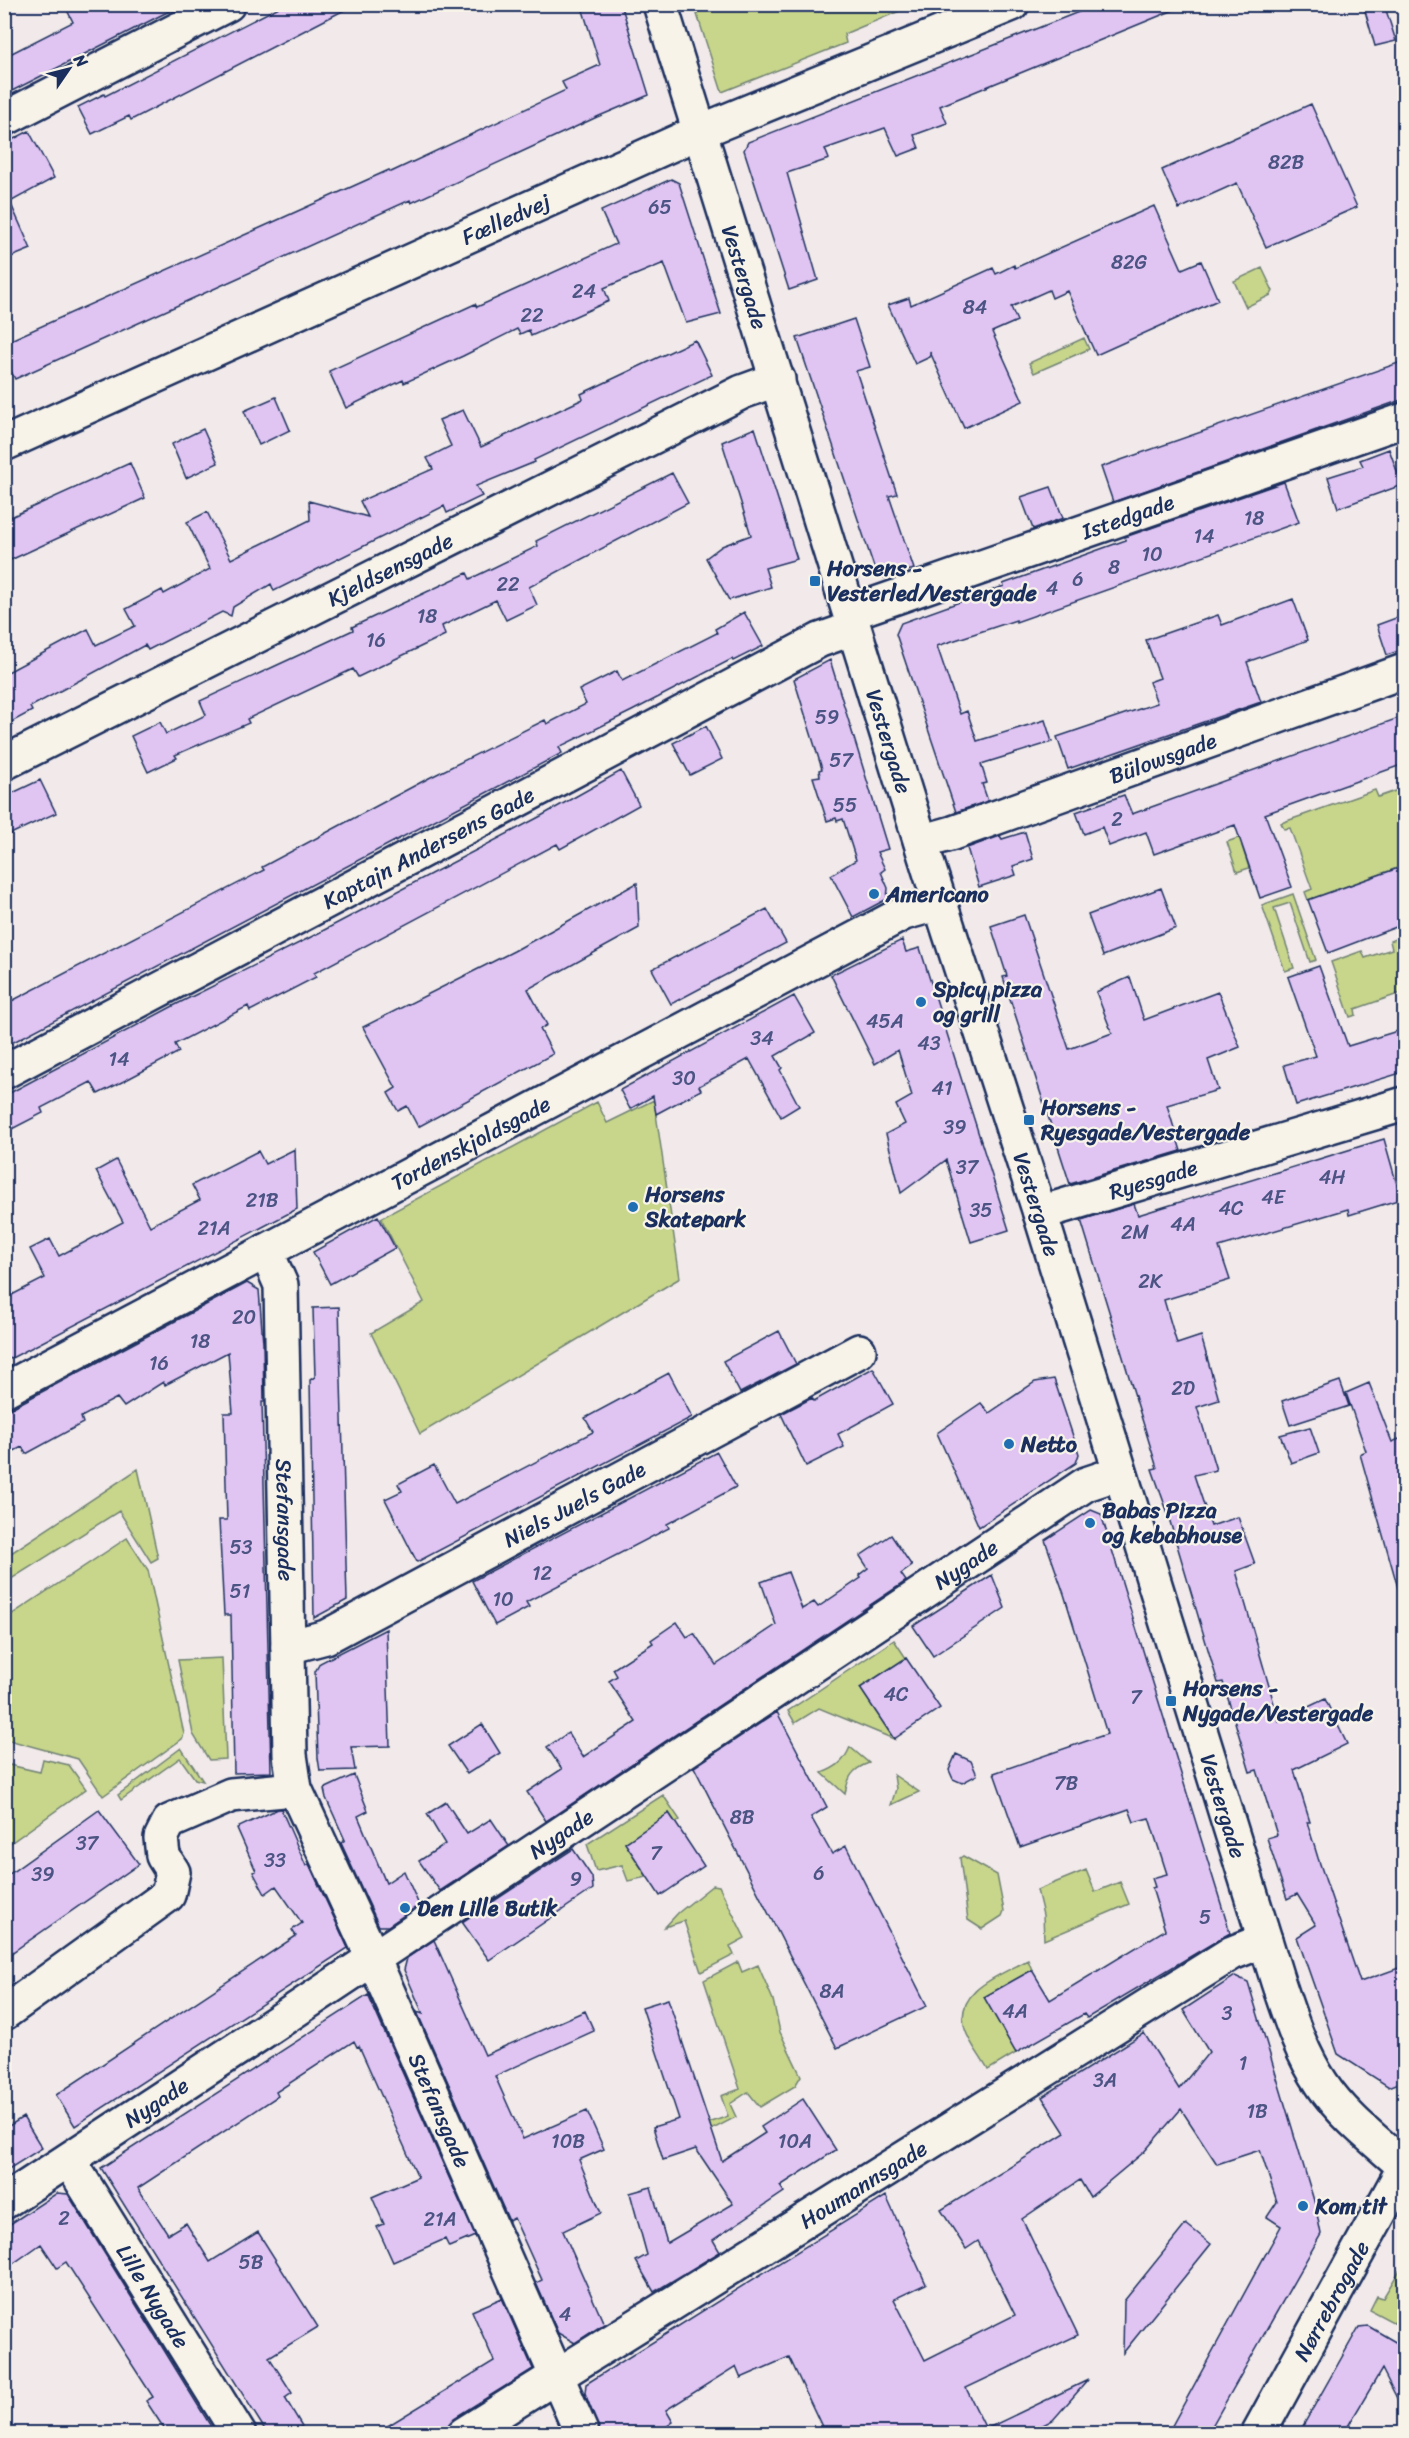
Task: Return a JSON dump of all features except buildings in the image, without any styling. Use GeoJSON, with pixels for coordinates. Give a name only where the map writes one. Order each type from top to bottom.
{"type":"FeatureCollection","features":[{"type":"Feature","properties":{"kind":"street"},"geometry":{"type":"LineString","coordinates":[[4,118],[228,4]]}},
{"type":"Feature","properties":{"kind":"street","name":"Vestergade"},"geometry":{"type":"LineString","coordinates":[[660,4],[940,903],[1040,1213],[1265,1940],[1300,2045],[1323,2086],[1353,2120],[1404,2167]]}},
{"type":"Feature","properties":{"kind":"street","name":"Fælledvej"},"geometry":{"type":"LineString","coordinates":[[4,444],[699,132],[1012,4]]}},
{"type":"Feature","properties":{"kind":"street","name":"Kjeldsensgade"},"geometry":{"type":"LineString","coordinates":[[4,763],[731,397],[778,379]]}},
{"type":"Feature","properties":{"kind":"street","name":"Istedgade"},"geometry":{"type":"LineString","coordinates":[[852,620],[1404,420]]}},
{"type":"Feature","properties":{"kind":"street","name":"Kaptajn Andersens Gade"},"geometry":{"type":"LineString","coordinates":[[4,1072],[820,640],[852,620]]}},
{"type":"Feature","properties":{"kind":"street","name":"Bülowsgade"},"geometry":{"type":"LineString","coordinates":[[921,842],[953,833],[1404,671]]}},
{"type":"Feature","properties":{"kind":"street","name":"Tordenskjoldsgade"},"geometry":{"type":"LineString","coordinates":[[4,1390],[904,913],[940,903]]}},
{"type":"Feature","properties":{"kind":"street","name":"Ryesgade"},"geometry":{"type":"LineString","coordinates":[[1040,1213],[1404,1104]]}},
{"type":"Feature","properties":{"kind":"street","name":"Stefansgade"},"geometry":{"type":"LineString","coordinates":[[266,1251],[281,1285],[290,1755],[296,1789],[582,2433]]}},
{"type":"Feature","properties":{"kind":"street","name":"Niels Juels Gade"},"geometry":{"type":"LineString","coordinates":[[288,1647],[326,1637],[859,1351]]}},
{"type":"Feature","properties":{"kind":"street","name":"Nygade"},"geometry":{"type":"LineString","coordinates":[[4,2202],[1086,1484],[1119,1473]]}},
{"type":"Feature","properties":{"kind":"street"},"geometry":{"type":"LineString","coordinates":[[4,2013],[168,1895],[173,1872],[163,1856],[161,1838],[169,1822],[231,1795],[296,1789]]}},
{"type":"Feature","properties":{"kind":"street","name":"Houmannsgade"},"geometry":{"type":"LineString","coordinates":[[464,2433],[557,2377],[1232,1953],[1265,1940]]}},
{"type":"Feature","properties":{"kind":"street","name":"Lille Nygade"},"geometry":{"type":"LineString","coordinates":[[69,2160],[239,2433]]}},
{"type":"Feature","properties":{"kind":"street","name":"Nørrebrogade"},"geometry":{"type":"LineString","coordinates":[[1258,2433],[1404,2167]]}},
{"type":"Feature","properties":{"kind":"green space"},"geometry":{"type":"Polygon","coordinates":[[[694,4],[914,5],[844,34],[846,43],[722,92],[694,4]]]}},
{"type":"Feature","properties":{"kind":"green space"},"geometry":{"type":"Polygon","coordinates":[[[1262,268],[1273,291],[1271,295],[1246,307],[1234,281],[1262,268]]]}},
{"type":"Feature","properties":{"kind":"green space"},"geometry":{"type":"Polygon","coordinates":[[[1084,338],[1089,349],[1034,373],[1029,363],[1084,338]]]}},
{"type":"Feature","properties":{"kind":"green space"},"geometry":{"type":"Polygon","coordinates":[[[1404,788],[1404,879],[1400,867],[1308,900],[1305,892],[1312,889],[1290,828],[1284,829],[1281,823],[1375,790],[1378,797],[1404,788]]]}},
{"type":"Feature","properties":{"kind":"green space"},"geometry":{"type":"Polygon","coordinates":[[[1249,834],[1252,842],[1242,846],[1249,868],[1237,872],[1227,842],[1249,834]]]}},
{"type":"Feature","properties":{"kind":"green space"},"geometry":{"type":"Polygon","coordinates":[[[1293,894],[1316,960],[1310,962],[1290,903],[1274,908],[1294,968],[1285,971],[1262,905],[1293,894]]]}},
{"type":"Feature","properties":{"kind":"green space"},"geometry":{"type":"Polygon","coordinates":[[[1404,936],[1404,992],[1355,1009],[1356,1015],[1350,1017],[1331,962],[1362,951],[1365,958],[1392,949],[1390,941],[1404,936]]]}},
{"type":"Feature","properties":{"kind":"green space"},"geometry":{"type":"Polygon","coordinates":[[[654,1100],[680,1278],[420,1434],[371,1333],[424,1302],[381,1218],[597,1102],[607,1123],[654,1100]]]}},
{"type":"Feature","properties":{"kind":"green space"},"geometry":{"type":"Polygon","coordinates":[[[138,1469],[158,1558],[151,1562],[119,1511],[5,1583],[5,1557],[138,1469]]]}},
{"type":"Feature","properties":{"kind":"green space"},"geometry":{"type":"Polygon","coordinates":[[[127,1538],[148,1570],[184,1734],[182,1739],[103,1796],[78,1759],[5,1739],[5,1619],[127,1538]]]}},
{"type":"Feature","properties":{"kind":"green space"},"geometry":{"type":"Polygon","coordinates":[[[894,1640],[906,1658],[860,1688],[894,1739],[819,1708],[795,1723],[788,1711],[894,1640]]]}},
{"type":"Feature","properties":{"kind":"green space"},"geometry":{"type":"Polygon","coordinates":[[[222,1658],[226,1759],[209,1760],[193,1734],[178,1660],[222,1658]]]}},
{"type":"Feature","properties":{"kind":"green space"},"geometry":{"type":"Polygon","coordinates":[[[850,1747],[869,1763],[852,1774],[845,1794],[822,1773],[839,1763],[850,1747]]]}},
{"type":"Feature","properties":{"kind":"green space"},"geometry":{"type":"Polygon","coordinates":[[[181,1748],[203,1781],[195,1779],[180,1758],[121,1800],[118,1795],[181,1748]]]}},
{"type":"Feature","properties":{"kind":"green space"},"geometry":{"type":"Polygon","coordinates":[[[43,1759],[69,1765],[86,1789],[5,1847],[5,1764],[40,1772],[43,1759]]]}},
{"type":"Feature","properties":{"kind":"green space"},"geometry":{"type":"Polygon","coordinates":[[[894,1775],[919,1792],[891,1805],[896,1789],[894,1775]]]}},
{"type":"Feature","properties":{"kind":"green space"},"geometry":{"type":"Polygon","coordinates":[[[663,1795],[680,1820],[676,1823],[669,1813],[625,1843],[647,1877],[628,1881],[622,1865],[596,1871],[587,1844],[663,1795]]]}},
{"type":"Feature","properties":{"kind":"green space"},"geometry":{"type":"Polygon","coordinates":[[[963,1856],[997,1875],[1004,1911],[1002,1916],[982,1929],[968,1920],[960,1858],[963,1856]]]}},
{"type":"Feature","properties":{"kind":"green space"},"geometry":{"type":"Polygon","coordinates":[[[1086,1870],[1095,1892],[1120,1882],[1129,1904],[1044,1940],[1043,1915],[1037,1890],[1086,1870]]]}},
{"type":"Feature","properties":{"kind":"green space"},"geometry":{"type":"Polygon","coordinates":[[[713,1885],[719,1886],[745,1938],[730,1946],[734,1955],[701,1972],[684,1921],[665,1927],[678,1913],[713,1885]]]}},
{"type":"Feature","properties":{"kind":"green space"},"geometry":{"type":"Polygon","coordinates":[[[1028,1960],[1032,1970],[984,1997],[1016,2053],[988,2070],[965,2029],[963,2015],[966,2004],[973,1994],[993,1978],[1028,1960]]]}},
{"type":"Feature","properties":{"kind":"green space"},"geometry":{"type":"Polygon","coordinates":[[[738,1962],[742,1972],[758,1965],[773,2000],[780,2032],[801,2076],[795,2086],[760,2107],[748,2092],[730,2104],[736,2117],[711,2130],[709,2123],[728,2116],[721,2096],[740,2089],[704,1980],[738,1962]]]}},
{"type":"Feature","properties":{"kind":"green space"},"geometry":{"type":"Polygon","coordinates":[[[1404,2263],[1404,2328],[1370,2310],[1377,2296],[1383,2298],[1404,2263]]]}},
{"type":"Feature","properties":{"kind":"place","name":"Horsens - Vesterled/Vestergade"},"geometry":{"type":"Point","coordinates":[815,581]}},
{"type":"Feature","properties":{"kind":"place","name":"Americano"},"geometry":{"type":"Point","coordinates":[874,894]}},
{"type":"Feature","properties":{"kind":"place","name":"Spicy pizza og grill"},"geometry":{"type":"Point","coordinates":[921,1002]}},
{"type":"Feature","properties":{"kind":"place","name":"Horsens - Ryesgade/Vestergade"},"geometry":{"type":"Point","coordinates":[1029,1120]}},
{"type":"Feature","properties":{"kind":"place","name":"Horsens Skatepark"},"geometry":{"type":"Point","coordinates":[633,1207]}},
{"type":"Feature","properties":{"kind":"place","name":"Netto"},"geometry":{"type":"Point","coordinates":[1009,1444]}},
{"type":"Feature","properties":{"kind":"place","name":"Babas Pizza og kebabhouse"},"geometry":{"type":"Point","coordinates":[1090,1523]}},
{"type":"Feature","properties":{"kind":"place","name":"Horsens - Nygade/Vestergade"},"geometry":{"type":"Point","coordinates":[1171,1701]}},
{"type":"Feature","properties":{"kind":"place","name":"Den Lille Butik"},"geometry":{"type":"Point","coordinates":[405,1908]}},
{"type":"Feature","properties":{"kind":"place","name":"Kom tit"},"geometry":{"type":"Point","coordinates":[1303,2206]}}]}
